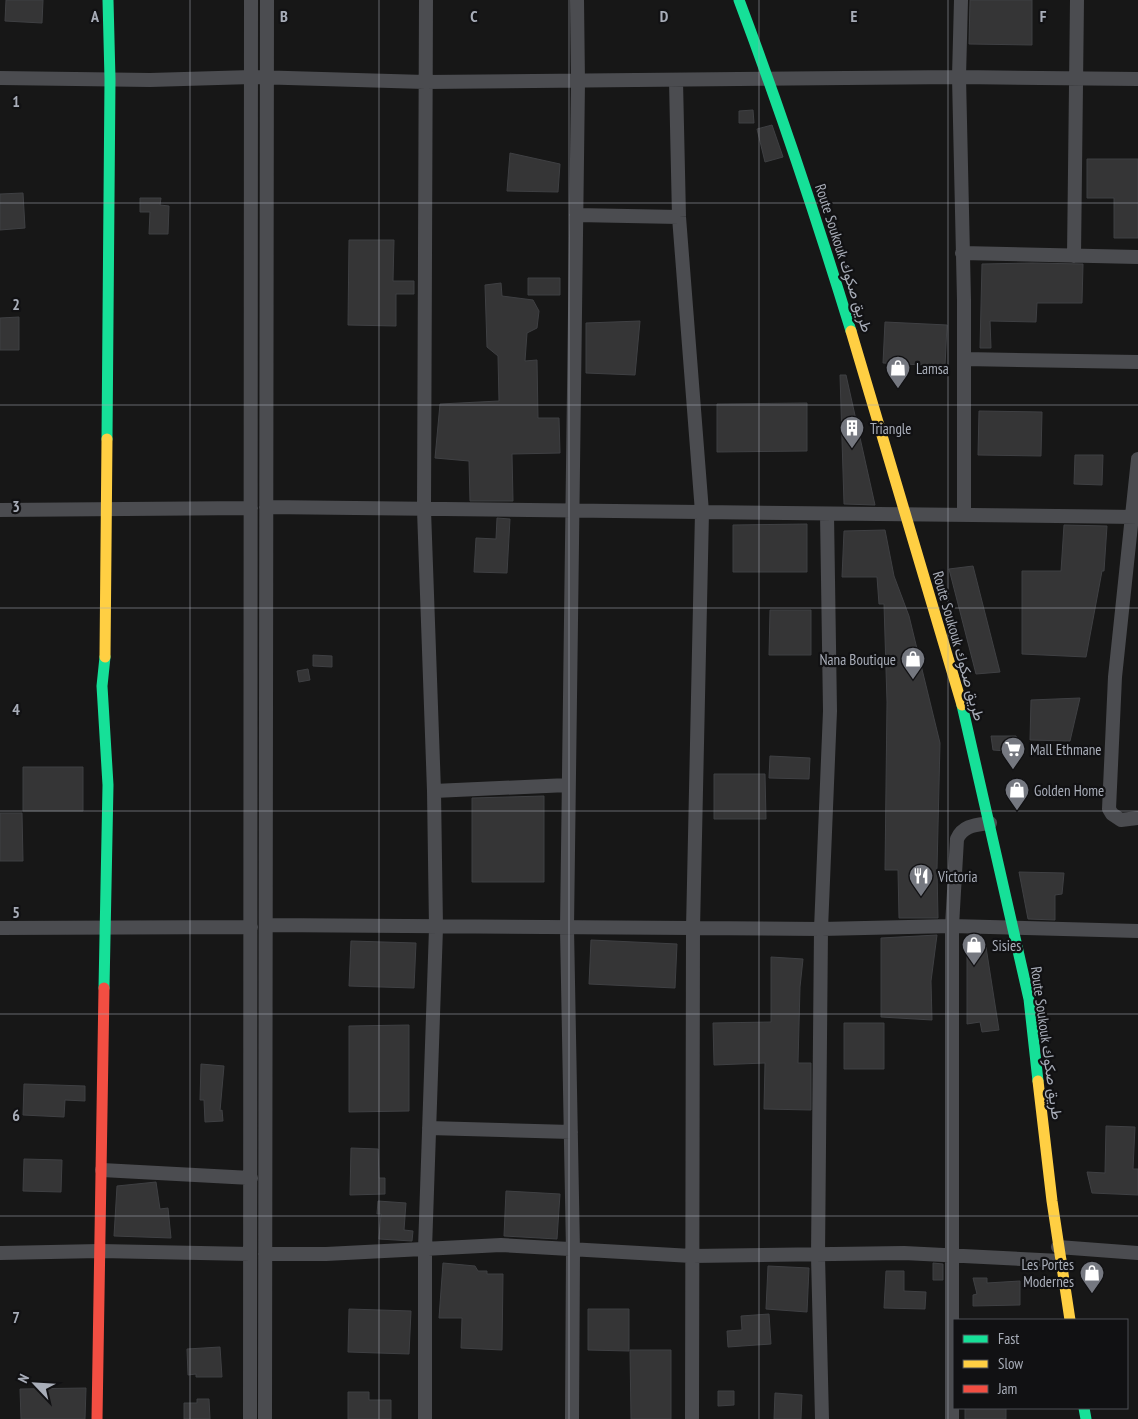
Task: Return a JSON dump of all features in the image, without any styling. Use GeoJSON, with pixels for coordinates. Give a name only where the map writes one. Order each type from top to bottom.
{"type":"FeatureCollection","features":[{"type":"Feature","properties":{"kind":"street"},"geometry":{"type":"LineString","coordinates":[[98,1419],[108,785],[102,686],[105,659],[110,79],[108,0]]}},
{"type":"Feature","properties":{"kind":"street"},"geometry":{"type":"LineString","coordinates":[[250,1419],[251,0]]}},
{"type":"Feature","properties":{"kind":"street"},"geometry":{"type":"LineString","coordinates":[[265,1419],[266,0]]}},
{"type":"Feature","properties":{"kind":"street"},"geometry":{"type":"LineString","coordinates":[[425,1419],[425,1249],[436,928],[434,791],[424,510],[426,0]]}},
{"type":"Feature","properties":{"kind":"street"},"geometry":{"type":"LineString","coordinates":[[572,1419],[573,1251],[566,928],[578,82],[577,0]]}},
{"type":"Feature","properties":{"kind":"street","name":"Route Soukouk طريق صكوك"},"geometry":{"type":"LineString","coordinates":[[738,0],[769,80],[850,326],[904,514],[958,686],[1014,929],[1028,999],[1058,1247],[1070,1319]]}},
{"type":"Feature","properties":{"kind":"street"},"geometry":{"type":"LineString","coordinates":[[961,0],[959,77],[964,359],[964,514]]}},
{"type":"Feature","properties":{"kind":"street"},"geometry":{"type":"LineString","coordinates":[[1074,256],[1077,0]]}},
{"type":"Feature","properties":{"kind":"street"},"geometry":{"type":"LineString","coordinates":[[0,78],[252,77],[426,82],[959,77],[1138,79]]}},
{"type":"Feature","properties":{"kind":"street"},"geometry":{"type":"LineString","coordinates":[[676,81],[679,217],[702,512],[693,929],[692,1419]]}},
{"type":"Feature","properties":{"kind":"street"},"geometry":{"type":"LineString","coordinates":[[576,215],[679,217]]}},
{"type":"Feature","properties":{"kind":"street"},"geometry":{"type":"LineString","coordinates":[[962,253],[1138,257]]}},
{"type":"Feature","properties":{"kind":"street"},"geometry":{"type":"LineString","coordinates":[[964,359],[1138,362]]}},
{"type":"Feature","properties":{"kind":"street"},"geometry":{"type":"LineString","coordinates":[[1138,459],[1135,517],[1115,677],[1109,809],[1112,814],[1121,820],[1138,818]]}},
{"type":"Feature","properties":{"kind":"street"},"geometry":{"type":"LineString","coordinates":[[266,507],[1135,517]]}},
{"type":"Feature","properties":{"kind":"street"},"geometry":{"type":"LineString","coordinates":[[0,510],[251,508]]}},
{"type":"Feature","properties":{"kind":"street"},"geometry":{"type":"LineString","coordinates":[[822,1419],[818,1256],[821,929],[830,711],[827,514]]}},
{"type":"Feature","properties":{"kind":"street"},"geometry":{"type":"LineString","coordinates":[[434,791],[568,785]]}},
{"type":"Feature","properties":{"kind":"street"},"geometry":{"type":"LineString","coordinates":[[952,1419],[952,926],[957,839],[960,832],[968,827],[990,823]]}},
{"type":"Feature","properties":{"kind":"street"},"geometry":{"type":"LineString","coordinates":[[266,926],[693,929],[952,926],[1138,931]]}},
{"type":"Feature","properties":{"kind":"street"},"geometry":{"type":"LineString","coordinates":[[0,928],[251,927]]}},
{"type":"Feature","properties":{"kind":"street"},"geometry":{"type":"LineString","coordinates":[[429,1128],[571,1132]]}},
{"type":"Feature","properties":{"kind":"street"},"geometry":{"type":"LineString","coordinates":[[102,1170],[251,1178]]}},
{"type":"Feature","properties":{"kind":"street"},"geometry":{"type":"LineString","coordinates":[[265,1254],[326,1254],[502,1245],[573,1251],[692,1256],[818,1256],[904,1253],[1060,1262]]}},
{"type":"Feature","properties":{"kind":"street"},"geometry":{"type":"LineString","coordinates":[[1058,1247],[1138,1253]]}},
{"type":"Feature","properties":{"kind":"street"},"geometry":{"type":"LineString","coordinates":[[0,1253],[100,1251],[250,1254]]}},
{"type":"Feature","properties":{"kind":"building"},"geometry":{"type":"Polygon","coordinates":[[[6,0],[43,0],[42,23],[5,21],[6,0]]]}},
{"type":"Feature","properties":{"kind":"building"},"geometry":{"type":"Polygon","coordinates":[[[970,0],[1032,0],[1032,45],[969,44],[970,0]]]}},
{"type":"Feature","properties":{"kind":"building"},"geometry":{"type":"Polygon","coordinates":[[[753,110],[754,123],[739,123],[739,111],[753,110]]]}},
{"type":"Feature","properties":{"kind":"building"},"geometry":{"type":"Polygon","coordinates":[[[772,125],[783,157],[765,162],[757,129],[772,125]]]}},
{"type":"Feature","properties":{"kind":"building"},"geometry":{"type":"Polygon","coordinates":[[[510,153],[560,164],[558,192],[507,191],[510,153]]]}},
{"type":"Feature","properties":{"kind":"building"},"geometry":{"type":"Polygon","coordinates":[[[1087,159],[1138,159],[1138,238],[1114,238],[1114,198],[1087,198],[1087,159]]]}},
{"type":"Feature","properties":{"kind":"building"},"geometry":{"type":"Polygon","coordinates":[[[23,193],[25,228],[0,230],[0,194],[23,193]]]}},
{"type":"Feature","properties":{"kind":"building"},"geometry":{"type":"Polygon","coordinates":[[[140,198],[161,198],[160,205],[169,206],[168,234],[149,234],[150,212],[140,212],[140,198]]]}},
{"type":"Feature","properties":{"kind":"building"},"geometry":{"type":"Polygon","coordinates":[[[349,240],[394,240],[393,281],[414,281],[414,294],[396,294],[396,326],[348,325],[349,240]]]}},
{"type":"Feature","properties":{"kind":"building"},"geometry":{"type":"Polygon","coordinates":[[[982,264],[1083,264],[1082,303],[1037,303],[1036,322],[990,321],[991,348],[980,348],[982,264]]]}},
{"type":"Feature","properties":{"kind":"building"},"geometry":{"type":"Polygon","coordinates":[[[528,278],[560,278],[560,295],[528,295],[528,278]]]}},
{"type":"Feature","properties":{"kind":"building"},"geometry":{"type":"Polygon","coordinates":[[[501,283],[502,296],[533,300],[539,311],[537,328],[527,333],[525,361],[537,360],[538,418],[559,418],[560,453],[512,454],[513,501],[470,501],[469,461],[435,458],[440,404],[499,401],[498,356],[487,347],[485,285],[501,283]]]}},
{"type":"Feature","properties":{"kind":"building"},"geometry":{"type":"Polygon","coordinates":[[[19,317],[19,350],[0,350],[0,318],[19,317]]]}},
{"type":"Feature","properties":{"kind":"building"},"geometry":{"type":"Polygon","coordinates":[[[640,321],[635,375],[586,373],[586,323],[640,321]]]}},
{"type":"Feature","properties":{"kind":"building"},"geometry":{"type":"Polygon","coordinates":[[[885,322],[947,325],[945,366],[883,363],[885,322]]]}},
{"type":"Feature","properties":{"kind":"building","name":"Triangle"},"geometry":{"type":"Polygon","coordinates":[[[840,375],[846,375],[875,505],[844,504],[840,375]]]}},
{"type":"Feature","properties":{"kind":"building"},"geometry":{"type":"Polygon","coordinates":[[[807,403],[807,451],[717,452],[717,404],[807,403]]]}},
{"type":"Feature","properties":{"kind":"building"},"geometry":{"type":"Polygon","coordinates":[[[979,411],[1042,412],[1041,456],[978,455],[979,411]]]}},
{"type":"Feature","properties":{"kind":"building"},"geometry":{"type":"Polygon","coordinates":[[[1075,455],[1103,455],[1102,485],[1074,484],[1075,455]]]}},
{"type":"Feature","properties":{"kind":"building"},"geometry":{"type":"Polygon","coordinates":[[[497,518],[510,519],[507,573],[474,572],[476,538],[496,539],[497,518]]]}},
{"type":"Feature","properties":{"kind":"building"},"geometry":{"type":"Polygon","coordinates":[[[807,524],[807,572],[733,572],[733,525],[807,524]]]}},
{"type":"Feature","properties":{"kind":"building"},"geometry":{"type":"Polygon","coordinates":[[[1064,525],[1107,526],[1104,571],[1102,571],[1086,657],[1022,654],[1022,571],[1061,571],[1064,525]]]}},
{"type":"Feature","properties":{"kind":"building"},"geometry":{"type":"Polygon","coordinates":[[[885,530],[894,576],[909,616],[940,743],[937,869],[938,918],[899,918],[898,870],[885,870],[887,702],[884,604],[879,604],[877,577],[842,577],[844,531],[885,530]]]}},
{"type":"Feature","properties":{"kind":"building"},"geometry":{"type":"Polygon","coordinates":[[[973,566],[1000,672],[976,674],[949,569],[973,566]]]}},
{"type":"Feature","properties":{"kind":"building"},"geometry":{"type":"Polygon","coordinates":[[[770,610],[811,610],[811,655],[769,655],[770,610]]]}},
{"type":"Feature","properties":{"kind":"building"},"geometry":{"type":"Polygon","coordinates":[[[313,655],[332,656],[332,667],[313,666],[313,655]]]}},
{"type":"Feature","properties":{"kind":"building"},"geometry":{"type":"Polygon","coordinates":[[[308,669],[310,680],[299,682],[297,671],[308,669]]]}},
{"type":"Feature","properties":{"kind":"building"},"geometry":{"type":"Polygon","coordinates":[[[1080,698],[1070,741],[1030,740],[1031,700],[1080,698]]]}},
{"type":"Feature","properties":{"kind":"building"},"geometry":{"type":"Polygon","coordinates":[[[991,736],[1016,736],[1019,752],[993,750],[991,736]]]}},
{"type":"Feature","properties":{"kind":"building"},"geometry":{"type":"Polygon","coordinates":[[[770,756],[810,758],[809,779],[769,778],[770,756]]]}},
{"type":"Feature","properties":{"kind":"building"},"geometry":{"type":"Polygon","coordinates":[[[23,767],[83,767],[83,811],[23,811],[23,767]]]}},
{"type":"Feature","properties":{"kind":"building"},"geometry":{"type":"Polygon","coordinates":[[[714,774],[765,774],[766,819],[714,819],[714,774]]]}},
{"type":"Feature","properties":{"kind":"building"},"geometry":{"type":"Polygon","coordinates":[[[544,796],[544,882],[472,882],[472,798],[544,796]]]}},
{"type":"Feature","properties":{"kind":"building"},"geometry":{"type":"Polygon","coordinates":[[[0,813],[22,813],[23,861],[0,861],[0,813]]]}},
{"type":"Feature","properties":{"kind":"building"},"geometry":{"type":"Polygon","coordinates":[[[1019,872],[1064,873],[1062,894],[1055,895],[1055,920],[1028,919],[1019,872]]]}},
{"type":"Feature","properties":{"kind":"building"},"geometry":{"type":"Polygon","coordinates":[[[937,935],[931,981],[932,1020],[881,1017],[881,938],[937,935]]]}},
{"type":"Feature","properties":{"kind":"building"},"geometry":{"type":"Polygon","coordinates":[[[591,940],[677,944],[675,988],[589,984],[591,940]]]}},
{"type":"Feature","properties":{"kind":"building"},"geometry":{"type":"Polygon","coordinates":[[[351,941],[416,943],[414,988],[349,986],[351,941]]]}},
{"type":"Feature","properties":{"kind":"building"},"geometry":{"type":"Polygon","coordinates":[[[986,947],[999,1030],[982,1032],[980,1022],[967,1024],[967,948],[986,947]]]}},
{"type":"Feature","properties":{"kind":"building"},"geometry":{"type":"Polygon","coordinates":[[[771,957],[803,959],[800,987],[798,1063],[811,1063],[811,1110],[764,1109],[765,1063],[714,1065],[713,1023],[771,1022],[771,957]]]}},
{"type":"Feature","properties":{"kind":"building"},"geometry":{"type":"Polygon","coordinates":[[[844,1023],[884,1023],[884,1069],[844,1069],[844,1023]]]}},
{"type":"Feature","properties":{"kind":"building"},"geometry":{"type":"Polygon","coordinates":[[[409,1025],[409,1111],[349,1112],[349,1026],[409,1025]]]}},
{"type":"Feature","properties":{"kind":"building"},"geometry":{"type":"Polygon","coordinates":[[[201,1064],[224,1066],[220,1111],[222,1110],[223,1121],[205,1122],[204,1100],[200,1100],[201,1064]]]}},
{"type":"Feature","properties":{"kind":"building"},"geometry":{"type":"Polygon","coordinates":[[[24,1084],[85,1086],[85,1101],[65,1100],[64,1117],[23,1115],[24,1084]]]}},
{"type":"Feature","properties":{"kind":"building"},"geometry":{"type":"Polygon","coordinates":[[[1106,1126],[1135,1127],[1133,1169],[1138,1169],[1138,1195],[1092,1193],[1087,1172],[1105,1173],[1106,1126]]]}},
{"type":"Feature","properties":{"kind":"building"},"geometry":{"type":"Polygon","coordinates":[[[351,1148],[378,1149],[379,1178],[385,1178],[385,1194],[350,1195],[351,1148]]]}},
{"type":"Feature","properties":{"kind":"building"},"geometry":{"type":"Polygon","coordinates":[[[24,1159],[62,1160],[61,1192],[23,1191],[24,1159]]]}},
{"type":"Feature","properties":{"kind":"building"},"geometry":{"type":"Polygon","coordinates":[[[156,1182],[160,1209],[168,1208],[171,1238],[114,1236],[117,1186],[156,1182]]]}},
{"type":"Feature","properties":{"kind":"building"},"geometry":{"type":"Polygon","coordinates":[[[506,1191],[560,1194],[557,1239],[504,1236],[506,1191]]]}},
{"type":"Feature","properties":{"kind":"building"},"geometry":{"type":"Polygon","coordinates":[[[378,1201],[406,1203],[404,1230],[413,1231],[412,1241],[379,1239],[381,1214],[377,1214],[378,1201]]]}},
{"type":"Feature","properties":{"kind":"building"},"geometry":{"type":"Polygon","coordinates":[[[443,1263],[475,1266],[478,1271],[487,1271],[487,1274],[503,1274],[502,1350],[461,1348],[462,1318],[439,1318],[443,1263]]]}},
{"type":"Feature","properties":{"kind":"building"},"geometry":{"type":"Polygon","coordinates":[[[933,1263],[943,1264],[943,1280],[933,1280],[933,1263]]]}},
{"type":"Feature","properties":{"kind":"building"},"geometry":{"type":"Polygon","coordinates":[[[768,1266],[809,1268],[807,1312],[766,1309],[768,1266]]]}},
{"type":"Feature","properties":{"kind":"building"},"geometry":{"type":"Polygon","coordinates":[[[886,1271],[904,1271],[904,1291],[926,1292],[925,1309],[884,1308],[886,1271]]]}},
{"type":"Feature","properties":{"kind":"building"},"geometry":{"type":"Polygon","coordinates":[[[973,1278],[987,1278],[987,1283],[1020,1281],[1020,1305],[973,1306],[973,1295],[977,1294],[973,1278]]]}},
{"type":"Feature","properties":{"kind":"building"},"geometry":{"type":"Polygon","coordinates":[[[349,1309],[411,1311],[409,1354],[348,1352],[349,1309]]]}},
{"type":"Feature","properties":{"kind":"building"},"geometry":{"type":"Polygon","coordinates":[[[588,1309],[629,1309],[629,1351],[588,1350],[588,1309]]]}},
{"type":"Feature","properties":{"kind":"building"},"geometry":{"type":"Polygon","coordinates":[[[769,1314],[771,1344],[728,1347],[727,1331],[742,1330],[741,1316],[769,1314]]]}},
{"type":"Feature","properties":{"kind":"building"},"geometry":{"type":"Polygon","coordinates":[[[220,1347],[222,1377],[196,1377],[196,1374],[188,1375],[187,1349],[220,1347]]]}},
{"type":"Feature","properties":{"kind":"building"},"geometry":{"type":"Polygon","coordinates":[[[630,1350],[671,1350],[671,1419],[631,1419],[630,1350]]]}},
{"type":"Feature","properties":{"kind":"building"},"geometry":{"type":"Polygon","coordinates":[[[86,1388],[85,1419],[21,1419],[20,1389],[86,1388]]]}},
{"type":"Feature","properties":{"kind":"building"},"geometry":{"type":"Polygon","coordinates":[[[718,1391],[734,1391],[734,1405],[718,1406],[718,1391]]]}},
{"type":"Feature","properties":{"kind":"building"},"geometry":{"type":"Polygon","coordinates":[[[348,1392],[369,1392],[369,1400],[391,1400],[391,1419],[348,1419],[348,1392]]]}},
{"type":"Feature","properties":{"kind":"building"},"geometry":{"type":"Polygon","coordinates":[[[775,1393],[802,1395],[801,1419],[774,1419],[775,1393]]]}},
{"type":"Feature","properties":{"kind":"building"},"geometry":{"type":"Polygon","coordinates":[[[197,1399],[209,1399],[210,1419],[184,1419],[184,1403],[197,1403],[197,1399]]]}},
{"type":"Feature","properties":{"kind":"building"},"geometry":{"type":"Polygon","coordinates":[[[965,1409],[1006,1409],[1006,1419],[965,1419],[965,1409]]]}},
{"type":"Feature","properties":{"kind":"traffic: fast"},"geometry":{"type":"LineString","coordinates":[[107,439],[110,79],[108,0]]}},
{"type":"Feature","properties":{"kind":"traffic: fast"},"geometry":{"type":"LineString","coordinates":[[739,0],[798,165],[851,331]]}},
{"type":"Feature","properties":{"kind":"traffic: fast"},"geometry":{"type":"LineString","coordinates":[[104,988],[108,785],[102,686],[105,657]]}},
{"type":"Feature","properties":{"kind":"traffic: fast"},"geometry":{"type":"LineString","coordinates":[[962,705],[1029,999],[1038,1081]]}},
{"type":"Feature","properties":{"kind":"traffic: fast"},"geometry":{"type":"LineString","coordinates":[[1084,1409],[1086,1419]]}},
{"type":"Feature","properties":{"kind":"traffic: slow"},"geometry":{"type":"LineString","coordinates":[[851,331],[962,705]]}},
{"type":"Feature","properties":{"kind":"traffic: slow"},"geometry":{"type":"LineString","coordinates":[[105,657],[107,439]]}},
{"type":"Feature","properties":{"kind":"traffic: slow"},"geometry":{"type":"LineString","coordinates":[[1038,1081],[1052,1201],[1070,1319]]}},
{"type":"Feature","properties":{"kind":"traffic: jam"},"geometry":{"type":"LineString","coordinates":[[97,1419],[104,988]]}},
{"type":"Feature","properties":{"kind":"place","name":"Lamsa"},"geometry":{"type":"Point","coordinates":[898,389]}},
{"type":"Feature","properties":{"kind":"place","name":"Triangle"},"geometry":{"type":"Point","coordinates":[852,449]}},
{"type":"Feature","properties":{"kind":"place","name":"Nana Boutique"},"geometry":{"type":"Point","coordinates":[913,680]}},
{"type":"Feature","properties":{"kind":"place","name":"Mall Ethmane"},"geometry":{"type":"Point","coordinates":[1013,770]}},
{"type":"Feature","properties":{"kind":"place","name":"Golden Home"},"geometry":{"type":"Point","coordinates":[1017,811]}},
{"type":"Feature","properties":{"kind":"place","name":"Victoria"},"geometry":{"type":"Point","coordinates":[921,897]}},
{"type":"Feature","properties":{"kind":"place","name":"Sisies"},"geometry":{"type":"Point","coordinates":[974,966]}},
{"type":"Feature","properties":{"kind":"place","name":"Les Portes Modernes"},"geometry":{"type":"Point","coordinates":[1092,1294]}}]}
